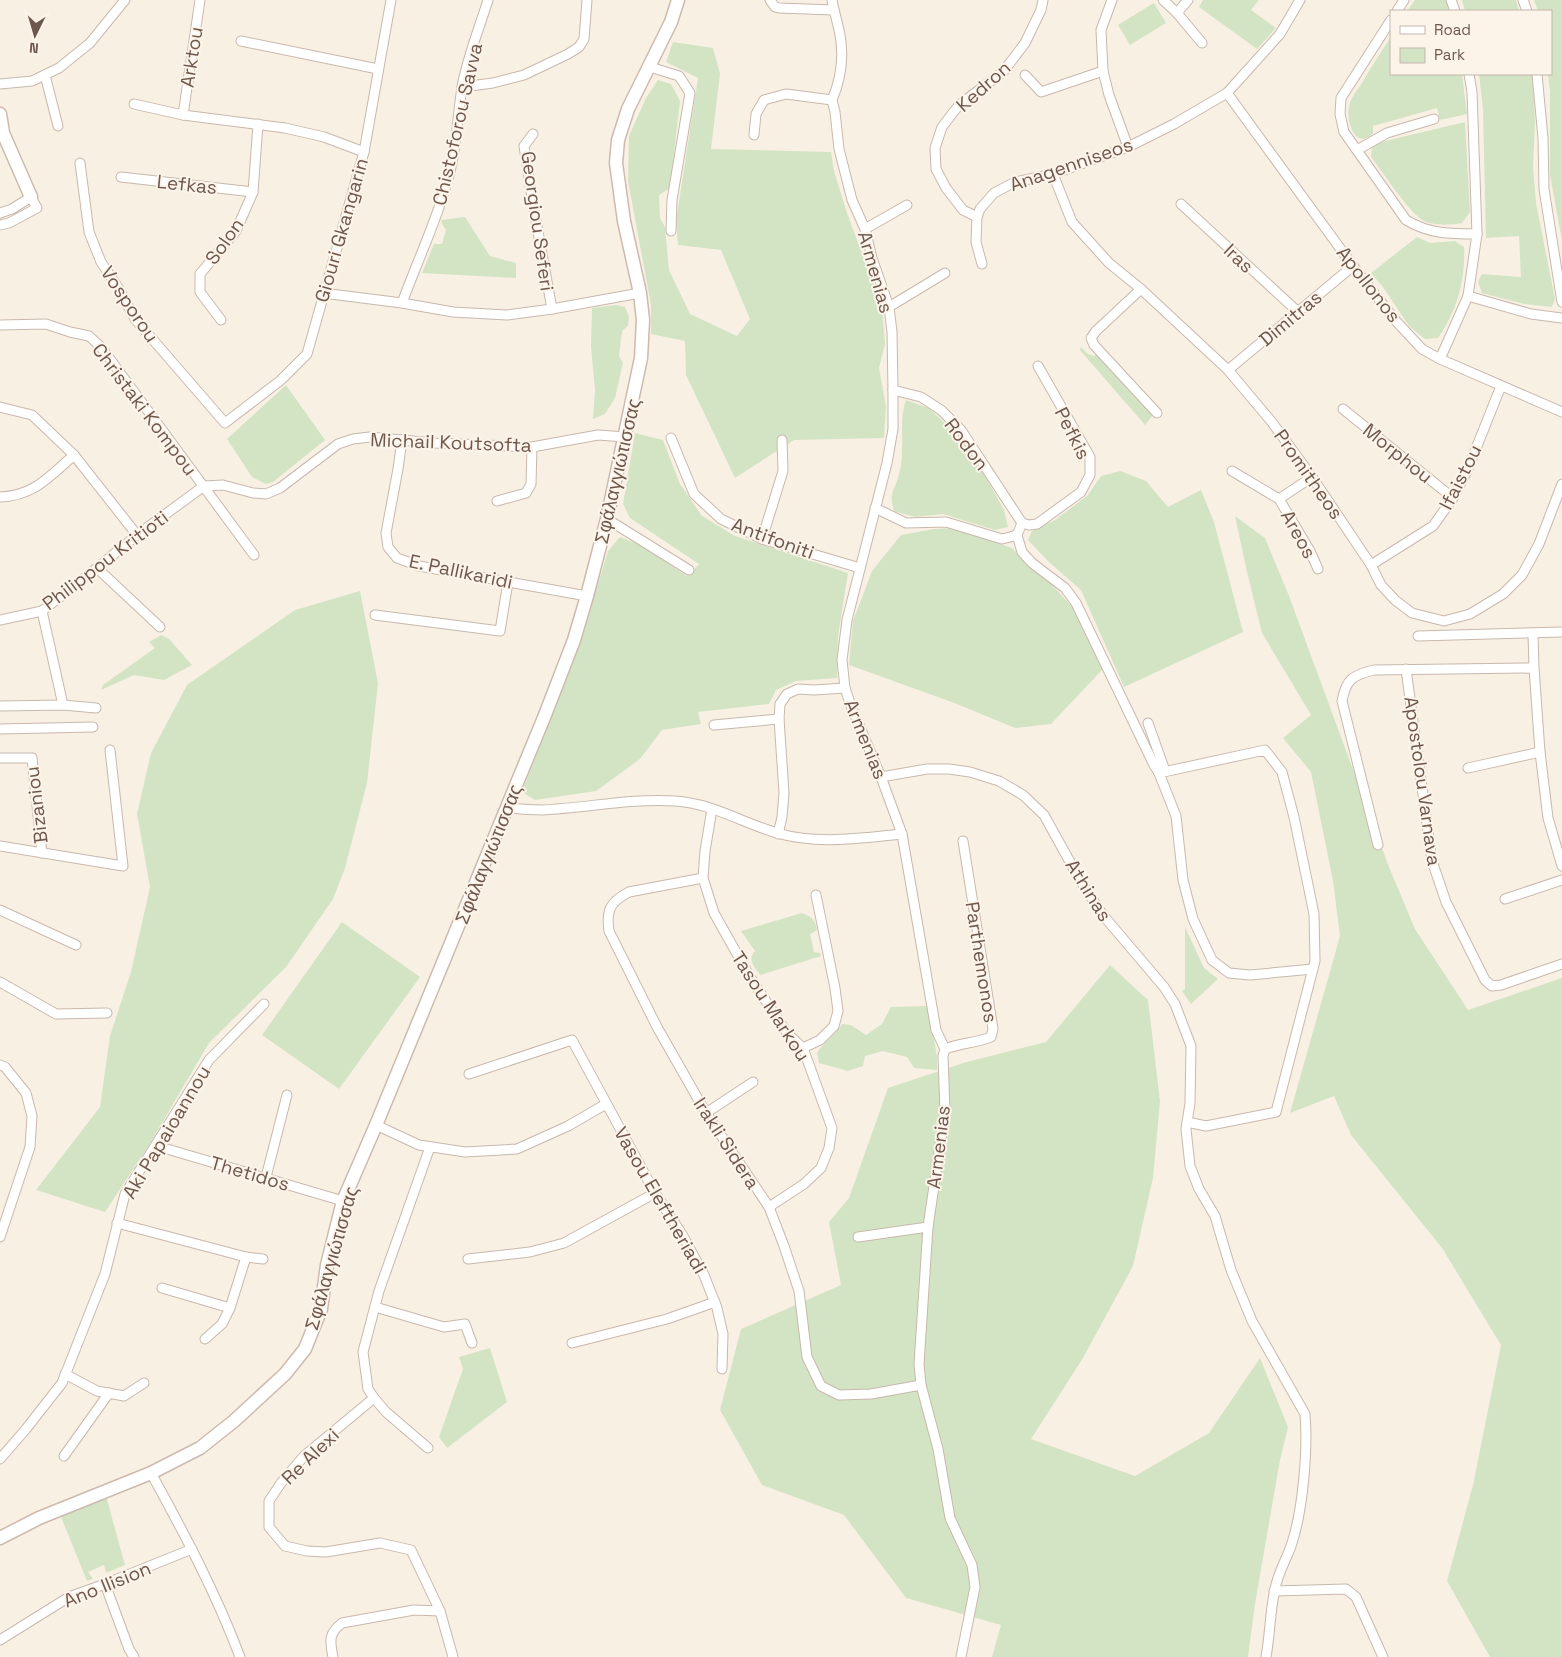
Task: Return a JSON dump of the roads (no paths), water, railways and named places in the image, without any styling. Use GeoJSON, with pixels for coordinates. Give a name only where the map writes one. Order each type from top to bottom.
{"type":"FeatureCollection","features":[{"type":"Feature","properties":{"kind":"street"},"geometry":{"type":"LineString","coordinates":[[0,84],[32,81],[59,68],[90,43],[125,0]]}},
{"type":"Feature","properties":{"kind":"street","name":"Arktou"},"geometry":{"type":"LineString","coordinates":[[183,115],[200,0]]}},
{"type":"Feature","properties":{"kind":"street","name":"Giouri Gkangarin"},"geometry":{"type":"LineString","coordinates":[[225,423],[281,380],[307,354],[364,152],[391,0]]}},
{"type":"Feature","properties":{"kind":"street","name":"Chistoforou Savva"},"geometry":{"type":"LineString","coordinates":[[402,303],[434,220],[451,164],[457,137],[462,87],[488,0]]}},
{"type":"Feature","properties":{"kind":"street"},"geometry":{"type":"LineString","coordinates":[[462,87],[493,84],[524,75],[579,47],[584,39],[587,0]]}},
{"type":"Feature","properties":{"kind":"street","name":"Σφάλαγγιώτισσας"},"geometry":{"type":"LineString","coordinates":[[1,1536],[39,1518],[151,1473],[200,1448],[234,1421],[285,1374],[305,1348],[321,1309],[328,1265],[343,1201],[508,808],[571,649],[587,596],[607,519],[641,358],[643,320],[640,293],[624,221],[617,156],[618,140],[628,109],[671,22],[678,0]]}},
{"type":"Feature","properties":{"kind":"street","name":"Kedron"},"geometry":{"type":"LineString","coordinates":[[977,217],[963,210],[946,188],[936,169],[935,148],[942,127],[959,104],[1003,72],[1025,44],[1041,10],[1042,0]]}},
{"type":"Feature","properties":{"kind":"street"},"geometry":{"type":"LineString","coordinates":[[1112,0],[1101,30],[1103,71],[1109,95],[1128,146]]}},
{"type":"Feature","properties":{"kind":"street"},"geometry":{"type":"LineString","coordinates":[[1163,0],[1177,13],[1202,43]]}},
{"type":"Feature","properties":{"kind":"street"},"geometry":{"type":"LineString","coordinates":[[1177,13],[1188,0]]}},
{"type":"Feature","properties":{"kind":"street","name":"Anagenniseos"},"geometry":{"type":"LineString","coordinates":[[977,217],[980,209],[994,193],[1015,182],[1053,174],[1128,146],[1174,124],[1227,93],[1280,34],[1300,0]]}},
{"type":"Feature","properties":{"kind":"street"},"geometry":{"type":"LineString","coordinates":[[754,135],[756,114],[764,100],[786,94],[832,100],[838,87],[842,69],[840,36],[833,5],[779,8],[774,7],[770,1]]}},
{"type":"Feature","properties":{"kind":"street"},"geometry":{"type":"LineString","coordinates":[[1390,22],[1341,98],[1341,125],[1406,220],[1418,228],[1436,233],[1477,234]]}},
{"type":"Feature","properties":{"kind":"street"},"geometry":{"type":"LineString","coordinates":[[241,41],[378,69]]}},
{"type":"Feature","properties":{"kind":"street"},"geometry":{"type":"LineString","coordinates":[[650,67],[679,76],[690,93],[672,200],[671,231]]}},
{"type":"Feature","properties":{"kind":"street"},"geometry":{"type":"LineString","coordinates":[[1025,75],[1041,92],[1103,71]]}},
{"type":"Feature","properties":{"kind":"street"},"geometry":{"type":"LineString","coordinates":[[45,75],[58,126]]}},
{"type":"Feature","properties":{"kind":"street"},"geometry":{"type":"LineString","coordinates":[[1440,359],[1468,296],[1477,234],[1472,92],[1469,75]]}},
{"type":"Feature","properties":{"kind":"street"},"geometry":{"type":"LineString","coordinates":[[1537,75],[1543,138],[1544,189],[1562,302]]}},
{"type":"Feature","properties":{"kind":"street","name":"Apollonos"},"geometry":{"type":"LineString","coordinates":[[1227,93],[1353,266],[1395,320],[1422,349],[1440,359],[1562,412]]}},
{"type":"Feature","properties":{"kind":"street","name":"Armenias"},"geometry":{"type":"LineString","coordinates":[[832,100],[839,149],[852,200],[865,229],[872,258],[889,308],[892,332],[894,429],[847,620],[842,660],[845,688],[851,706],[881,777],[902,834],[936,1030],[945,1049],[943,1056],[945,1111],[928,1227],[919,1364],[921,1385],[938,1449],[950,1518],[972,1565],[975,1588],[961,1657]]}},
{"type":"Feature","properties":{"kind":"street"},"geometry":{"type":"LineString","coordinates":[[134,104],[183,115],[285,128],[324,138],[364,152]]}},
{"type":"Feature","properties":{"kind":"street"},"geometry":{"type":"LineString","coordinates":[[0,114],[4,133],[34,202]]}},
{"type":"Feature","properties":{"kind":"street"},"geometry":{"type":"LineString","coordinates":[[1357,150],[1387,133],[1434,120]]}},
{"type":"Feature","properties":{"kind":"street","name":"Solon"},"geometry":{"type":"LineString","coordinates":[[221,320],[200,292],[200,274],[236,231],[252,192],[258,124]]}},
{"type":"Feature","properties":{"kind":"street","name":"Georgiou Seferi"},"geometry":{"type":"LineString","coordinates":[[532,134],[524,146],[532,204],[552,309]]}},
{"type":"Feature","properties":{"kind":"street","name":"Vosporou"},"geometry":{"type":"LineString","coordinates":[[80,164],[89,232],[101,262],[119,289],[135,319],[225,423]]}},
{"type":"Feature","properties":{"kind":"street","name":"Promitheos"},"geometry":{"type":"LineString","coordinates":[[1053,174],[1072,222],[1109,263],[1228,370],[1271,421],[1312,477],[1371,565],[1381,585],[1395,600],[1412,613],[1444,621],[1470,614],[1503,594],[1522,575],[1539,544],[1562,484]]}},
{"type":"Feature","properties":{"kind":"street","name":"Lefkas"},"geometry":{"type":"LineString","coordinates":[[121,177],[252,192]]}},
{"type":"Feature","properties":{"kind":"street"},"geometry":{"type":"LineString","coordinates":[[0,213],[34,202]]}},
{"type":"Feature","properties":{"kind":"street"},"geometry":{"type":"LineString","coordinates":[[0,225],[15,220],[34,202]]}},
{"type":"Feature","properties":{"kind":"street","name":"Iras"},"geometry":{"type":"LineString","coordinates":[[1181,204],[1297,312]]}},
{"type":"Feature","properties":{"kind":"street"},"geometry":{"type":"LineString","coordinates":[[865,229],[907,205]]}},
{"type":"Feature","properties":{"kind":"street"},"geometry":{"type":"LineString","coordinates":[[977,217],[976,242],[982,264]]}},
{"type":"Feature","properties":{"kind":"street","name":"Dimitras"},"geometry":{"type":"LineString","coordinates":[[1228,370],[1353,266]]}},
{"type":"Feature","properties":{"kind":"street"},"geometry":{"type":"LineString","coordinates":[[889,308],[945,274]]}},
{"type":"Feature","properties":{"kind":"street"},"geometry":{"type":"LineString","coordinates":[[1140,289],[1091,338],[1094,345],[1157,413]]}},
{"type":"Feature","properties":{"kind":"street"},"geometry":{"type":"LineString","coordinates":[[323,293],[402,303],[453,312],[507,315],[640,293]]}},
{"type":"Feature","properties":{"kind":"street"},"geometry":{"type":"LineString","coordinates":[[1468,296],[1531,314],[1562,318]]}},
{"type":"Feature","properties":{"kind":"street","name":"Christaki Kompou"},"geometry":{"type":"LineString","coordinates":[[0,325],[46,324],[89,336],[101,347],[254,555]]}},
{"type":"Feature","properties":{"kind":"street","name":"Pefkis"},"geometry":{"type":"LineString","coordinates":[[1022,523],[1029,526],[1037,524],[1081,492],[1090,475],[1090,457],[1038,366]]}},
{"type":"Feature","properties":{"kind":"street","name":"Ifaistou"},"geometry":{"type":"LineString","coordinates":[[1371,565],[1433,526],[1453,498],[1466,471],[1500,386]]}},
{"type":"Feature","properties":{"kind":"street","name":"Rodon"},"geometry":{"type":"LineString","coordinates":[[894,390],[920,398],[941,410],[961,430],[1022,523]]}},
{"type":"Feature","properties":{"kind":"street"},"geometry":{"type":"LineString","coordinates":[[0,407],[32,416],[74,455],[137,535]]}},
{"type":"Feature","properties":{"kind":"street","name":"Morphou"},"geometry":{"type":"LineString","coordinates":[[1343,409],[1453,498]]}},
{"type":"Feature","properties":{"kind":"street","name":"Michail Koutsofta"},"geometry":{"type":"LineString","coordinates":[[204,486],[223,485],[252,494],[266,494],[280,488],[338,444],[370,437],[532,447],[598,435],[625,437]]}},
{"type":"Feature","properties":{"kind":"street","name":"Antifoniti"},"geometry":{"type":"LineString","coordinates":[[671,438],[694,494],[721,519],[762,538],[860,568]]}},
{"type":"Feature","properties":{"kind":"street","name":"E. Pallikaridi"},"geometry":{"type":"LineString","coordinates":[[402,440],[386,533],[388,547],[396,558],[419,566],[587,596]]}},
{"type":"Feature","properties":{"kind":"street"},"geometry":{"type":"LineString","coordinates":[[762,538],[783,471],[782,440]]}},
{"type":"Feature","properties":{"kind":"street"},"geometry":{"type":"LineString","coordinates":[[496,501],[526,493],[531,484],[532,447]]}},
{"type":"Feature","properties":{"kind":"street"},"geometry":{"type":"LineString","coordinates":[[0,497],[14,497],[38,486],[74,455]]}},
{"type":"Feature","properties":{"kind":"street","name":"Areos"},"geometry":{"type":"LineString","coordinates":[[1232,471],[1279,499],[1310,551],[1318,569]]}},
{"type":"Feature","properties":{"kind":"street","name":"Areos"},"geometry":{"type":"LineString","coordinates":[[1279,499],[1312,477]]}},
{"type":"Feature","properties":{"kind":"street","name":"Philippou Kritioti"},"geometry":{"type":"LineString","coordinates":[[0,620],[42,611],[137,535],[204,486]]}},
{"type":"Feature","properties":{"kind":"street"},"geometry":{"type":"LineString","coordinates":[[876,508],[906,523],[946,522],[1002,538],[1017,535]]}},
{"type":"Feature","properties":{"kind":"street"},"geometry":{"type":"LineString","coordinates":[[607,519],[690,570]]}},
{"type":"Feature","properties":{"kind":"street"},"geometry":{"type":"LineString","coordinates":[[1022,523],[1017,535],[1022,552],[1032,563],[1065,588],[1076,603],[1154,765],[1162,772]]}},
{"type":"Feature","properties":{"kind":"street"},"geometry":{"type":"LineString","coordinates":[[97,568],[160,627]]}},
{"type":"Feature","properties":{"kind":"street"},"geometry":{"type":"LineString","coordinates":[[375,615],[500,631],[508,582]]}},
{"type":"Feature","properties":{"kind":"street"},"geometry":{"type":"LineString","coordinates":[[42,611],[63,706]]}},
{"type":"Feature","properties":{"kind":"street"},"geometry":{"type":"LineString","coordinates":[[1443,637],[1444,621]]}},
{"type":"Feature","properties":{"kind":"street"},"geometry":{"type":"LineString","coordinates":[[1418,636],[1443,637],[1562,632]]}},
{"type":"Feature","properties":{"kind":"street"},"geometry":{"type":"LineString","coordinates":[[1533,634],[1540,752],[1548,818],[1562,866]]}},
{"type":"Feature","properties":{"kind":"street"},"geometry":{"type":"LineString","coordinates":[[1378,845],[1342,701],[1344,687],[1356,674],[1374,670],[1406,668],[1534,668]]}},
{"type":"Feature","properties":{"kind":"street","name":"Apostolou Varnava"},"geometry":{"type":"LineString","coordinates":[[1406,668],[1432,861],[1446,902],[1484,980],[1492,986],[1501,985],[1562,964]]}},
{"type":"Feature","properties":{"kind":"street"},"geometry":{"type":"LineString","coordinates":[[778,834],[784,793],[779,719],[780,704],[787,694],[798,689],[845,688]]}},
{"type":"Feature","properties":{"kind":"street"},"geometry":{"type":"LineString","coordinates":[[0,706],[96,708]]}},
{"type":"Feature","properties":{"kind":"street"},"geometry":{"type":"LineString","coordinates":[[714,725],[779,719]]}},
{"type":"Feature","properties":{"kind":"street"},"geometry":{"type":"LineString","coordinates":[[1148,723],[1176,816],[1183,880],[1193,919],[1212,960],[1229,973],[1250,975],[1313,969]]}},
{"type":"Feature","properties":{"kind":"street"},"geometry":{"type":"LineString","coordinates":[[0,729],[93,727]]}},
{"type":"Feature","properties":{"kind":"street"},"geometry":{"type":"LineString","coordinates":[[0,846],[123,866],[110,750]]}},
{"type":"Feature","properties":{"kind":"street"},"geometry":{"type":"LineString","coordinates":[[1162,772],[1265,750],[1282,772],[1294,817],[1314,914],[1315,961],[1276,1112],[1206,1126],[1187,1122]]}},
{"type":"Feature","properties":{"kind":"street"},"geometry":{"type":"LineString","coordinates":[[1468,768],[1540,752]]}},
{"type":"Feature","properties":{"kind":"street","name":"Bizaniou"},"geometry":{"type":"LineString","coordinates":[[0,758],[32,758],[42,853]]}},
{"type":"Feature","properties":{"kind":"street","name":"Athinas"},"geometry":{"type":"LineString","coordinates":[[881,777],[927,769],[949,769],[970,772],[999,781],[1023,795],[1044,815],[1080,880],[1102,914],[1164,987],[1175,1004],[1191,1046],[1190,1103],[1187,1122],[1187,1148],[1190,1166],[1199,1189],[1215,1216],[1231,1270],[1252,1321],[1305,1414],[1305,1456],[1296,1526],[1292,1543],[1278,1573],[1266,1657]]}},
{"type":"Feature","properties":{"kind":"street"},"geometry":{"type":"LineString","coordinates":[[508,808],[541,810],[645,800],[678,801],[712,809],[778,834],[808,840],[841,840],[902,834]]}},
{"type":"Feature","properties":{"kind":"street","name":"Tasou Markou"},"geometry":{"type":"LineString","coordinates":[[712,809],[705,852],[704,878],[714,914],[787,1033],[803,1048],[832,1128],[829,1148],[821,1168],[804,1184],[769,1207]]}},
{"type":"Feature","properties":{"kind":"street","name":"Parthemonos"},"geometry":{"type":"LineString","coordinates":[[945,1049],[984,1040],[991,1036],[993,1029],[963,841]]}},
{"type":"Feature","properties":{"kind":"street","name":"Irakli Sidera"},"geometry":{"type":"LineString","coordinates":[[704,878],[629,892],[618,898],[610,906],[607,919],[609,931],[657,1027],[706,1113],[769,1207],[799,1291],[807,1357],[821,1386],[839,1395],[871,1394],[921,1385]]}},
{"type":"Feature","properties":{"kind":"street"},"geometry":{"type":"LineString","coordinates":[[1505,899],[1562,880]]}},
{"type":"Feature","properties":{"kind":"street"},"geometry":{"type":"LineString","coordinates":[[803,1048],[820,1040],[834,1026],[838,1011],[816,895]]}},
{"type":"Feature","properties":{"kind":"street"},"geometry":{"type":"LineString","coordinates":[[0,910],[76,945]]}},
{"type":"Feature","properties":{"kind":"street"},"geometry":{"type":"LineString","coordinates":[[0,982],[56,1014],[107,1013]]}},
{"type":"Feature","properties":{"kind":"street","name":"Aki Papaioannou"},"geometry":{"type":"LineString","coordinates":[[0,1459],[62,1383],[105,1274],[126,1194],[208,1060],[264,1004]]}},
{"type":"Feature","properties":{"kind":"street","name":"Vasou Eleftheriadi"},"geometry":{"type":"LineString","coordinates":[[470,1074],[572,1040],[655,1193],[684,1236],[704,1275],[715,1302],[723,1334],[722,1369]]}},
{"type":"Feature","properties":{"kind":"street"},"geometry":{"type":"LineString","coordinates":[[0,1065],[5,1068],[26,1093],[32,1116],[30,1147],[0,1237]]}},
{"type":"Feature","properties":{"kind":"street"},"geometry":{"type":"LineString","coordinates":[[706,1113],[754,1082]]}},
{"type":"Feature","properties":{"kind":"street"},"geometry":{"type":"LineString","coordinates":[[266,1177],[287,1095]]}},
{"type":"Feature","properties":{"kind":"street"},"geometry":{"type":"LineString","coordinates":[[376,1125],[419,1145],[430,1147],[465,1152],[517,1149],[568,1126],[606,1104]]}},
{"type":"Feature","properties":{"kind":"street","name":"Thetidos"},"geometry":{"type":"LineString","coordinates":[[157,1146],[343,1201]]}},
{"type":"Feature","properties":{"kind":"street"},"geometry":{"type":"LineString","coordinates":[[428,1448],[386,1412],[374,1398],[368,1389],[363,1352],[379,1291],[430,1147]]}},
{"type":"Feature","properties":{"kind":"street"},"geometry":{"type":"LineString","coordinates":[[468,1259],[530,1252],[564,1242],[655,1193]]}},
{"type":"Feature","properties":{"kind":"street"},"geometry":{"type":"LineString","coordinates":[[117,1223],[246,1257],[263,1259]]}},
{"type":"Feature","properties":{"kind":"street"},"geometry":{"type":"LineString","coordinates":[[858,1237],[928,1227]]}},
{"type":"Feature","properties":{"kind":"street"},"geometry":{"type":"LineString","coordinates":[[204,1339],[222,1324],[230,1308],[246,1257]]}},
{"type":"Feature","properties":{"kind":"street"},"geometry":{"type":"LineString","coordinates":[[162,1288],[230,1308]]}},
{"type":"Feature","properties":{"kind":"street"},"geometry":{"type":"LineString","coordinates":[[572,1343],[667,1319],[715,1302]]}},
{"type":"Feature","properties":{"kind":"street"},"geometry":{"type":"LineString","coordinates":[[375,1307],[444,1327],[465,1324],[472,1343]]}},
{"type":"Feature","properties":{"kind":"street"},"geometry":{"type":"LineString","coordinates":[[65,1374],[97,1391],[124,1396],[144,1383]]}},
{"type":"Feature","properties":{"kind":"street"},"geometry":{"type":"LineString","coordinates":[[64,1456],[109,1393]]}},
{"type":"Feature","properties":{"kind":"street","name":"Re Alexi"},"geometry":{"type":"LineString","coordinates":[[374,1398],[304,1456],[281,1483],[269,1501],[269,1526],[285,1546],[307,1551],[326,1552],[380,1543],[411,1550],[440,1611],[453,1657]]}},
{"type":"Feature","properties":{"kind":"street"},"geometry":{"type":"LineString","coordinates":[[151,1473],[225,1616],[240,1657]]}},
{"type":"Feature","properties":{"kind":"street","name":"Ano Ilision"},"geometry":{"type":"LineString","coordinates":[[0,1640],[68,1597],[192,1549]]}},
{"type":"Feature","properties":{"kind":"street"},"geometry":{"type":"LineString","coordinates":[[104,1584],[134,1657]]}},
{"type":"Feature","properties":{"kind":"street"},"geometry":{"type":"LineString","coordinates":[[1274,1591],[1346,1589],[1356,1597],[1383,1657]]}},
{"type":"Feature","properties":{"kind":"street"},"geometry":{"type":"LineString","coordinates":[[333,1657],[330,1639],[334,1629],[342,1622],[414,1610],[440,1611]]}}]}
